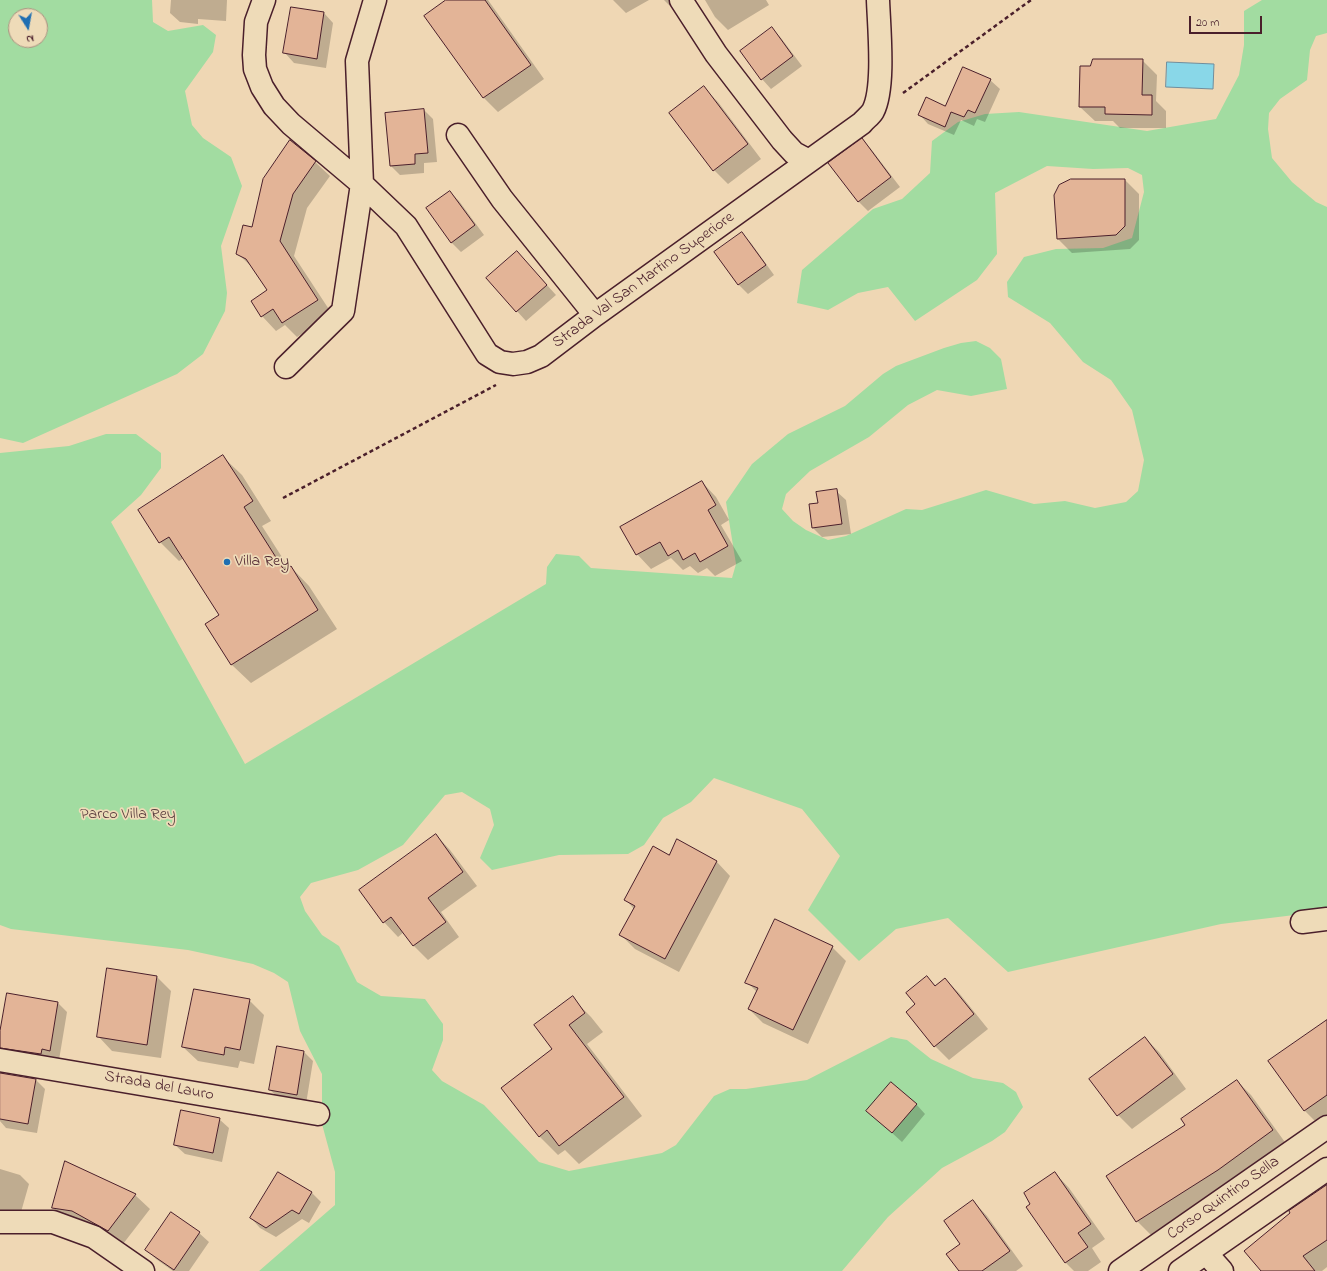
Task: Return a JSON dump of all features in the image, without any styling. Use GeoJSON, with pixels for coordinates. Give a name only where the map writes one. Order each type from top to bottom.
{"type":"FeatureCollection","features":[{"type":"Feature","properties":{"kind":"street","name":"Strada Val San Martino Superiore"},"geometry":{"type":"LineString","coordinates":[[264,0],[256,22],[254,55],[255,68],[262,87],[274,106],[291,124],[362,184],[406,226],[487,354],[500,362],[513,364],[527,362],[541,356],[595,315],[862,123],[872,112],[877,96],[880,73],[878,0]]}},
{"type":"Feature","properties":{"kind":"street"},"geometry":{"type":"LineString","coordinates":[[286,367],[343,310],[362,184],[357,60],[375,0]]}},
{"type":"Feature","properties":{"kind":"street"},"geometry":{"type":"LineString","coordinates":[[681,0],[716,54],[782,140],[794,153],[809,161]]}},
{"type":"Feature","properties":{"kind":"street"},"geometry":{"type":"LineString","coordinates":[[458,135],[502,199],[595,315]]}},
{"type":"Feature","properties":{"kind":"street"},"geometry":{"type":"LineString","coordinates":[[1302,922],[1327,919]]}},
{"type":"Feature","properties":{"kind":"street","name":"Strada del Lauro"},"geometry":{"type":"LineString","coordinates":[[0,1060],[318,1114]]}},
{"type":"Feature","properties":{"kind":"street","name":"Corso Quintino Sella"},"geometry":{"type":"LineString","coordinates":[[1120,1271],[1327,1127]]}},
{"type":"Feature","properties":{"kind":"street","name":"Corso Quintino Sella"},"geometry":{"type":"LineString","coordinates":[[1180,1271],[1327,1168]]}},
{"type":"Feature","properties":{"kind":"street"},"geometry":{"type":"LineString","coordinates":[[0,1222],[53,1222],[94,1237],[143,1271]]}},
{"type":"Feature","properties":{"kind":"street"},"geometry":{"type":"LineString","coordinates":[[1206,1253],[1222,1271]]}},
{"type":"Feature","properties":{"kind":"path"},"geometry":{"type":"LineString","coordinates":[[900,95],[1031,0]]}},
{"type":"Feature","properties":{"kind":"path"},"geometry":{"type":"LineString","coordinates":[[283,498],[497,384]]}},
{"type":"Feature","properties":{"kind":"green space"},"geometry":{"type":"Polygon","coordinates":[[[0,0],[152,0],[153,22],[168,31],[203,25],[216,35],[213,52],[185,91],[192,125],[203,138],[231,157],[242,186],[221,246],[227,293],[225,311],[203,354],[177,374],[23,443],[0,438],[0,0]]]}},
{"type":"Feature","properties":{"kind":"green space","name":"Parco Villa Rey"},"geometry":{"type":"Polygon","coordinates":[[[1262,0],[1327,0],[1327,33],[1316,36],[1310,50],[1307,80],[1280,99],[1269,113],[1268,129],[1272,158],[1292,182],[1316,202],[1327,207],[1327,911],[1221,924],[1008,972],[948,918],[896,929],[859,961],[808,910],[840,856],[802,809],[714,778],[691,802],[663,818],[644,845],[628,854],[559,855],[492,870],[480,858],[494,825],[490,809],[462,792],[445,795],[403,845],[358,870],[311,883],[300,897],[305,911],[322,935],[339,946],[357,982],[381,996],[425,999],[443,1024],[443,1040],[432,1070],[442,1081],[484,1105],[539,1162],[569,1171],[662,1153],[676,1145],[714,1096],[730,1089],[746,1089],[807,1080],[891,1037],[907,1040],[931,1059],[973,1078],[1003,1083],[1016,1092],[1023,1107],[1005,1132],[992,1141],[942,1168],[888,1217],[842,1271],[259,1271],[335,1205],[335,1172],[322,1124],[322,1074],[300,1031],[288,982],[274,973],[253,964],[188,950],[11,929],[0,925],[0,453],[69,446],[106,434],[136,434],[161,453],[161,468],[141,495],[111,522],[245,764],[546,584],[547,567],[556,554],[579,556],[591,568],[732,578],[736,564],[726,502],[752,464],[788,434],[845,406],[883,374],[896,366],[944,348],[961,343],[976,341],[990,348],[1001,359],[1007,389],[971,396],[937,390],[908,405],[869,437],[810,471],[786,494],[782,509],[793,521],[806,530],[828,540],[846,536],[906,509],[922,510],[986,490],[1034,504],[1065,501],[1095,508],[1126,502],[1138,491],[1144,460],[1132,410],[1111,380],[1083,362],[1050,323],[1008,297],[1007,282],[1024,257],[1056,249],[1103,248],[1132,238],[1144,192],[1142,175],[1128,168],[1093,169],[1047,166],[995,193],[997,254],[977,280],[915,321],[888,287],[858,293],[828,310],[797,303],[802,270],[873,209],[902,199],[930,173],[932,141],[958,122],[985,114],[1019,112],[1147,131],[1216,119],[1239,75],[1244,45],[1244,11],[1262,0]]]}},
{"type":"Feature","properties":{"kind":"water"},"geometry":{"type":"Polygon","coordinates":[[[1167,62],[1214,64],[1213,89],[1166,87],[1167,62]]]}},
{"type":"Feature","properties":{"kind":"building"},"geometry":{"type":"Polygon","coordinates":[[[446,0],[485,0],[531,65],[483,98],[424,16],[446,0]]]}},
{"type":"Feature","properties":{"kind":"building"},"geometry":{"type":"Polygon","coordinates":[[[291,7],[324,12],[317,59],[283,53],[291,7]]]}},
{"type":"Feature","properties":{"kind":"building"},"geometry":{"type":"Polygon","coordinates":[[[772,27],[793,56],[761,80],[740,51],[772,27]]]}},
{"type":"Feature","properties":{"kind":"building"},"geometry":{"type":"Polygon","coordinates":[[[1093,59],[1143,59],[1142,95],[1152,95],[1152,115],[1105,114],[1105,107],[1079,107],[1080,66],[1090,66],[1093,59]]]}},
{"type":"Feature","properties":{"kind":"building"},"geometry":{"type":"Polygon","coordinates":[[[963,67],[991,79],[975,113],[968,110],[964,117],[951,112],[945,127],[918,115],[926,97],[945,106],[963,67]]]}},
{"type":"Feature","properties":{"kind":"building"},"geometry":{"type":"Polygon","coordinates":[[[704,86],[748,144],[713,171],[669,113],[704,86]]]}},
{"type":"Feature","properties":{"kind":"building"},"geometry":{"type":"Polygon","coordinates":[[[424,109],[428,153],[415,154],[415,164],[390,166],[385,113],[424,109]]]}},
{"type":"Feature","properties":{"kind":"building"},"geometry":{"type":"Polygon","coordinates":[[[862,138],[891,177],[858,202],[828,163],[862,138]]]}},
{"type":"Feature","properties":{"kind":"building"},"geometry":{"type":"Polygon","coordinates":[[[290,140],[316,161],[293,194],[280,241],[318,300],[282,323],[273,309],[261,317],[251,301],[267,290],[246,259],[236,254],[243,225],[252,227],[263,179],[290,140]]]}},
{"type":"Feature","properties":{"kind":"building"},"geometry":{"type":"Polygon","coordinates":[[[1071,179],[1125,179],[1125,226],[1116,235],[1057,239],[1054,195],[1059,185],[1071,179]]]}},
{"type":"Feature","properties":{"kind":"building"},"geometry":{"type":"Polygon","coordinates":[[[450,191],[475,225],[451,243],[426,208],[450,191]]]}},
{"type":"Feature","properties":{"kind":"building"},"geometry":{"type":"Polygon","coordinates":[[[742,232],[766,265],[738,285],[714,252],[742,232]]]}},
{"type":"Feature","properties":{"kind":"building"},"geometry":{"type":"Polygon","coordinates":[[[517,251],[547,285],[516,312],[486,278],[517,251]]]}},
{"type":"Feature","properties":{"kind":"building","name":"Villa Rey"},"geometry":{"type":"Polygon","coordinates":[[[223,455],[253,501],[244,507],[284,570],[291,566],[318,610],[231,665],[205,624],[219,615],[169,537],[159,543],[138,510],[223,455]]]}},
{"type":"Feature","properties":{"kind":"building"},"geometry":{"type":"Polygon","coordinates":[[[702,481],[716,505],[708,510],[728,546],[700,562],[695,553],[683,560],[678,550],[668,556],[660,542],[636,555],[620,527],[702,481]]]}},
{"type":"Feature","properties":{"kind":"building"},"geometry":{"type":"Polygon","coordinates":[[[837,489],[842,524],[812,528],[809,504],[818,503],[816,492],[837,489]]]}},
{"type":"Feature","properties":{"kind":"building"},"geometry":{"type":"Polygon","coordinates":[[[436,834],[463,872],[428,898],[446,922],[413,946],[391,917],[383,923],[359,890],[436,834]]]}},
{"type":"Feature","properties":{"kind":"building"},"geometry":{"type":"Polygon","coordinates":[[[677,839],[717,861],[665,959],[619,935],[635,906],[624,900],[653,846],[669,855],[677,839]]]}},
{"type":"Feature","properties":{"kind":"building"},"geometry":{"type":"Polygon","coordinates":[[[775,919],[833,946],[793,1030],[748,1009],[758,988],[745,983],[775,919]]]}},
{"type":"Feature","properties":{"kind":"building"},"geometry":{"type":"Polygon","coordinates":[[[107,968],[157,976],[147,1045],[97,1037],[107,968]]]}},
{"type":"Feature","properties":{"kind":"building"},"geometry":{"type":"Polygon","coordinates":[[[927,976],[935,986],[945,978],[974,1014],[934,1047],[906,1012],[915,1004],[906,993],[927,976]]]}},
{"type":"Feature","properties":{"kind":"building"},"geometry":{"type":"Polygon","coordinates":[[[194,989],[250,999],[240,1050],[225,1047],[224,1055],[182,1047],[194,989]]]}},
{"type":"Feature","properties":{"kind":"building"},"geometry":{"type":"Polygon","coordinates":[[[7,993],[58,1002],[50,1051],[42,1049],[41,1054],[0,1048],[0,1031],[7,993]]]}},
{"type":"Feature","properties":{"kind":"building"},"geometry":{"type":"Polygon","coordinates":[[[573,996],[585,1013],[569,1025],[624,1097],[559,1146],[547,1130],[539,1137],[501,1088],[552,1049],[534,1025],[573,996]]]}},
{"type":"Feature","properties":{"kind":"building"},"geometry":{"type":"Polygon","coordinates":[[[1327,1020],[1327,1095],[1304,1111],[1268,1061],[1327,1020]]]}},
{"type":"Feature","properties":{"kind":"building"},"geometry":{"type":"Polygon","coordinates":[[[1145,1037],[1173,1074],[1117,1116],[1089,1079],[1145,1037]]]}},
{"type":"Feature","properties":{"kind":"building"},"geometry":{"type":"Polygon","coordinates":[[[277,1046],[304,1051],[297,1095],[269,1090],[277,1046]]]}},
{"type":"Feature","properties":{"kind":"building"},"geometry":{"type":"Polygon","coordinates":[[[0,1073],[36,1079],[28,1124],[0,1119],[0,1073]]]}},
{"type":"Feature","properties":{"kind":"building"},"geometry":{"type":"Polygon","coordinates":[[[1237,1080],[1273,1130],[1218,1170],[1136,1222],[1106,1176],[1185,1125],[1181,1119],[1237,1080]]]}},
{"type":"Feature","properties":{"kind":"building"},"geometry":{"type":"Polygon","coordinates":[[[891,1082],[917,1104],[892,1133],[866,1111],[891,1082]]]}},
{"type":"Feature","properties":{"kind":"building"},"geometry":{"type":"Polygon","coordinates":[[[181,1110],[220,1118],[213,1153],[174,1145],[181,1110]]]}},
{"type":"Feature","properties":{"kind":"building"},"geometry":{"type":"Polygon","coordinates":[[[65,1161],[136,1194],[108,1231],[72,1211],[52,1208],[65,1161]]]}},
{"type":"Feature","properties":{"kind":"building"},"geometry":{"type":"Polygon","coordinates":[[[278,1172],[312,1192],[299,1214],[292,1210],[266,1228],[250,1218],[278,1172]]]}},
{"type":"Feature","properties":{"kind":"building"},"geometry":{"type":"Polygon","coordinates":[[[1055,1172],[1091,1224],[1078,1233],[1088,1247],[1065,1263],[1026,1207],[1030,1204],[1024,1193],[1055,1172]]]}},
{"type":"Feature","properties":{"kind":"building"},"geometry":{"type":"Polygon","coordinates":[[[1327,1185],[1327,1240],[1303,1256],[1315,1271],[1261,1271],[1244,1251],[1290,1213],[1289,1211],[1327,1185]]]}},
{"type":"Feature","properties":{"kind":"building"},"geometry":{"type":"Polygon","coordinates":[[[973,1200],[1010,1251],[982,1271],[959,1271],[946,1254],[960,1244],[944,1221],[973,1200]]]}},
{"type":"Feature","properties":{"kind":"building"},"geometry":{"type":"Polygon","coordinates":[[[171,1212],[200,1232],[174,1270],[145,1250],[171,1212]]]}},
{"type":"Feature","properties":{"kind":"place","name":"Villa Rey"},"geometry":{"type":"Point","coordinates":[227,562]}}]}
